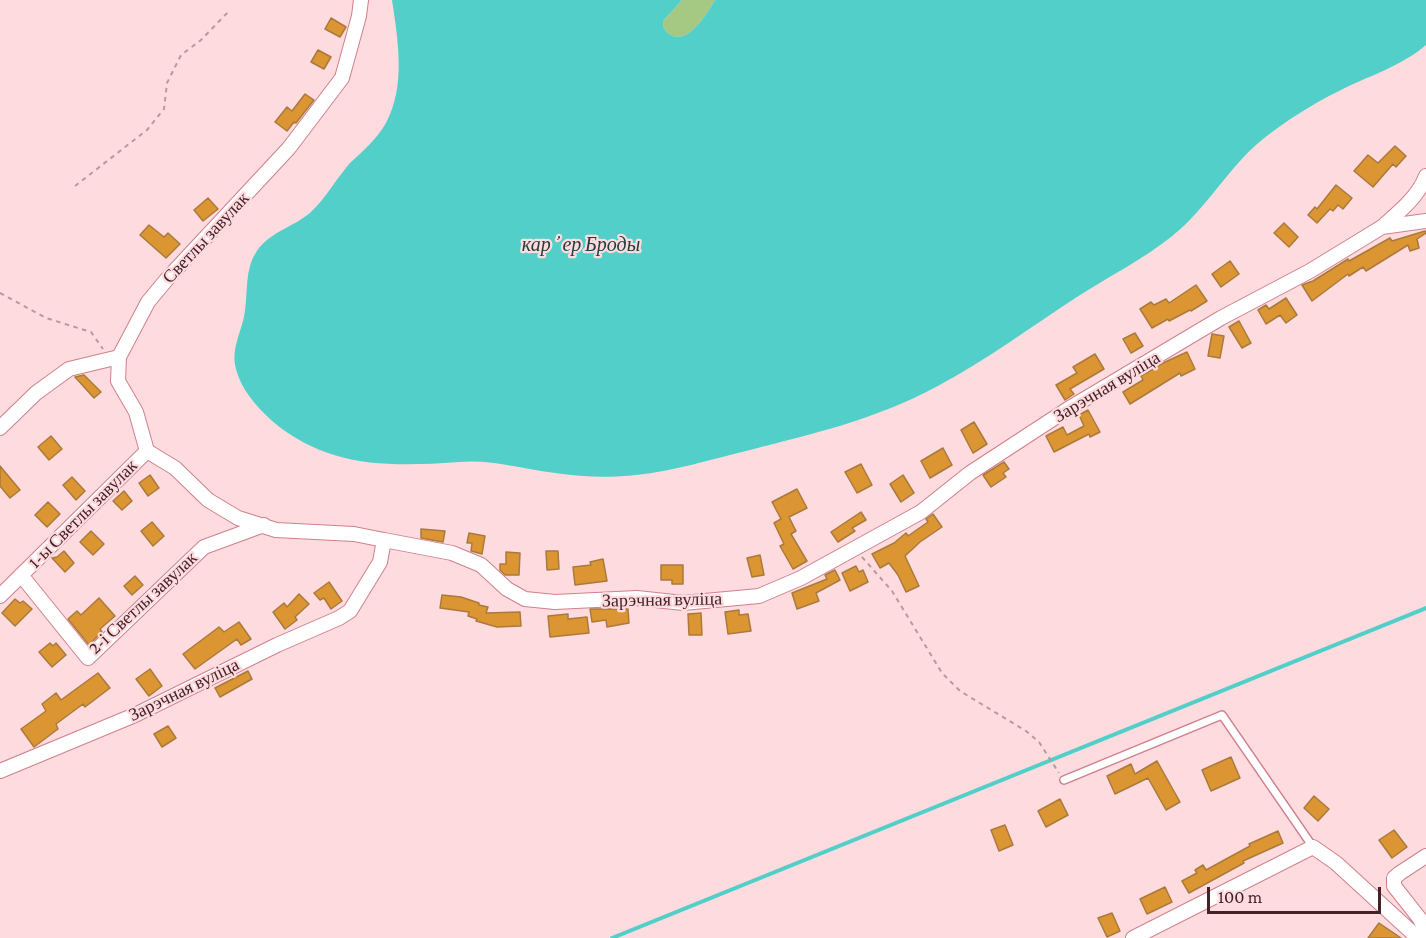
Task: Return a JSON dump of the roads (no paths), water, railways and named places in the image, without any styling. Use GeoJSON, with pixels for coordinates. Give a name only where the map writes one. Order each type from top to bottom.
{"type":"FeatureCollection","features":[{"type":"Feature","properties":{"kind":"street","name":"Светлы завулак"},"geometry":{"type":"LineString","coordinates":[[114,358],[147,302],[289,148],[342,78],[359,16],[361,0]]}},
{"type":"Feature","properties":{"kind":"street"},"geometry":{"type":"LineString","coordinates":[[1382,227],[1405,207],[1426,176]]}},
{"type":"Feature","properties":{"kind":"street","name":"Зарэчная вуліца"},"geometry":{"type":"LineString","coordinates":[[0,771],[135,715],[277,645],[339,618],[350,611],[380,562],[384,540],[452,553],[481,565],[507,589],[525,599],[555,602],[638,598],[683,603],[759,597],[801,578],[921,512],[970,473],[1068,409],[1221,318],[1310,271],[1382,227],[1426,221]]}},
{"type":"Feature","properties":{"kind":"street"},"geometry":{"type":"LineString","coordinates":[[0,428],[36,393],[69,369],[114,358]]}},
{"type":"Feature","properties":{"kind":"street","name":"1-ы Светлы завулак"},"geometry":{"type":"LineString","coordinates":[[0,596],[147,451],[136,412],[118,381],[114,358]]}},
{"type":"Feature","properties":{"kind":"street"},"geometry":{"type":"LineString","coordinates":[[147,451],[175,468],[208,500],[238,518],[276,530],[354,534],[384,540]]}},
{"type":"Feature","properties":{"kind":"street","name":"2-і Светлы завулак"},"geometry":{"type":"LineString","coordinates":[[21,575],[88,658],[204,547],[264,525]]}},
{"type":"Feature","properties":{"kind":"street"},"geometry":{"type":"LineString","coordinates":[[1133,938],[1313,847],[1336,863],[1418,938]]}},
{"type":"Feature","properties":{"kind":"street"},"geometry":{"type":"LineString","coordinates":[[1426,856],[1394,878],[1394,886],[1420,919],[1426,932]]}},
{"type":"Feature","properties":{"kind":"lane"},"geometry":{"type":"LineString","coordinates":[[1064,780],[1222,715],[1313,847]]}},
{"type":"Feature","properties":{"kind":"water","name":"карʼер Броды"},"geometry":{"type":"Polygon","coordinates":[[[392,0],[682,0],[663,21],[666,31],[676,37],[683,36],[696,27],[715,0],[1426,0],[1426,45],[1395,65],[1319,101],[1281,126],[1250,150],[1196,214],[1171,237],[936,387],[868,417],[750,450],[650,473],[616,477],[585,476],[471,461],[383,464],[336,456],[314,448],[292,436],[271,420],[250,397],[238,376],[235,349],[244,317],[249,273],[254,256],[271,237],[305,217],[316,207],[350,163],[370,144],[386,123],[396,94],[399,63],[392,0]]]}},
{"type":"Feature","properties":{"kind":"waterway"},"geometry":{"type":"LineString","coordinates":[[612,938],[1426,608]]}}]}
